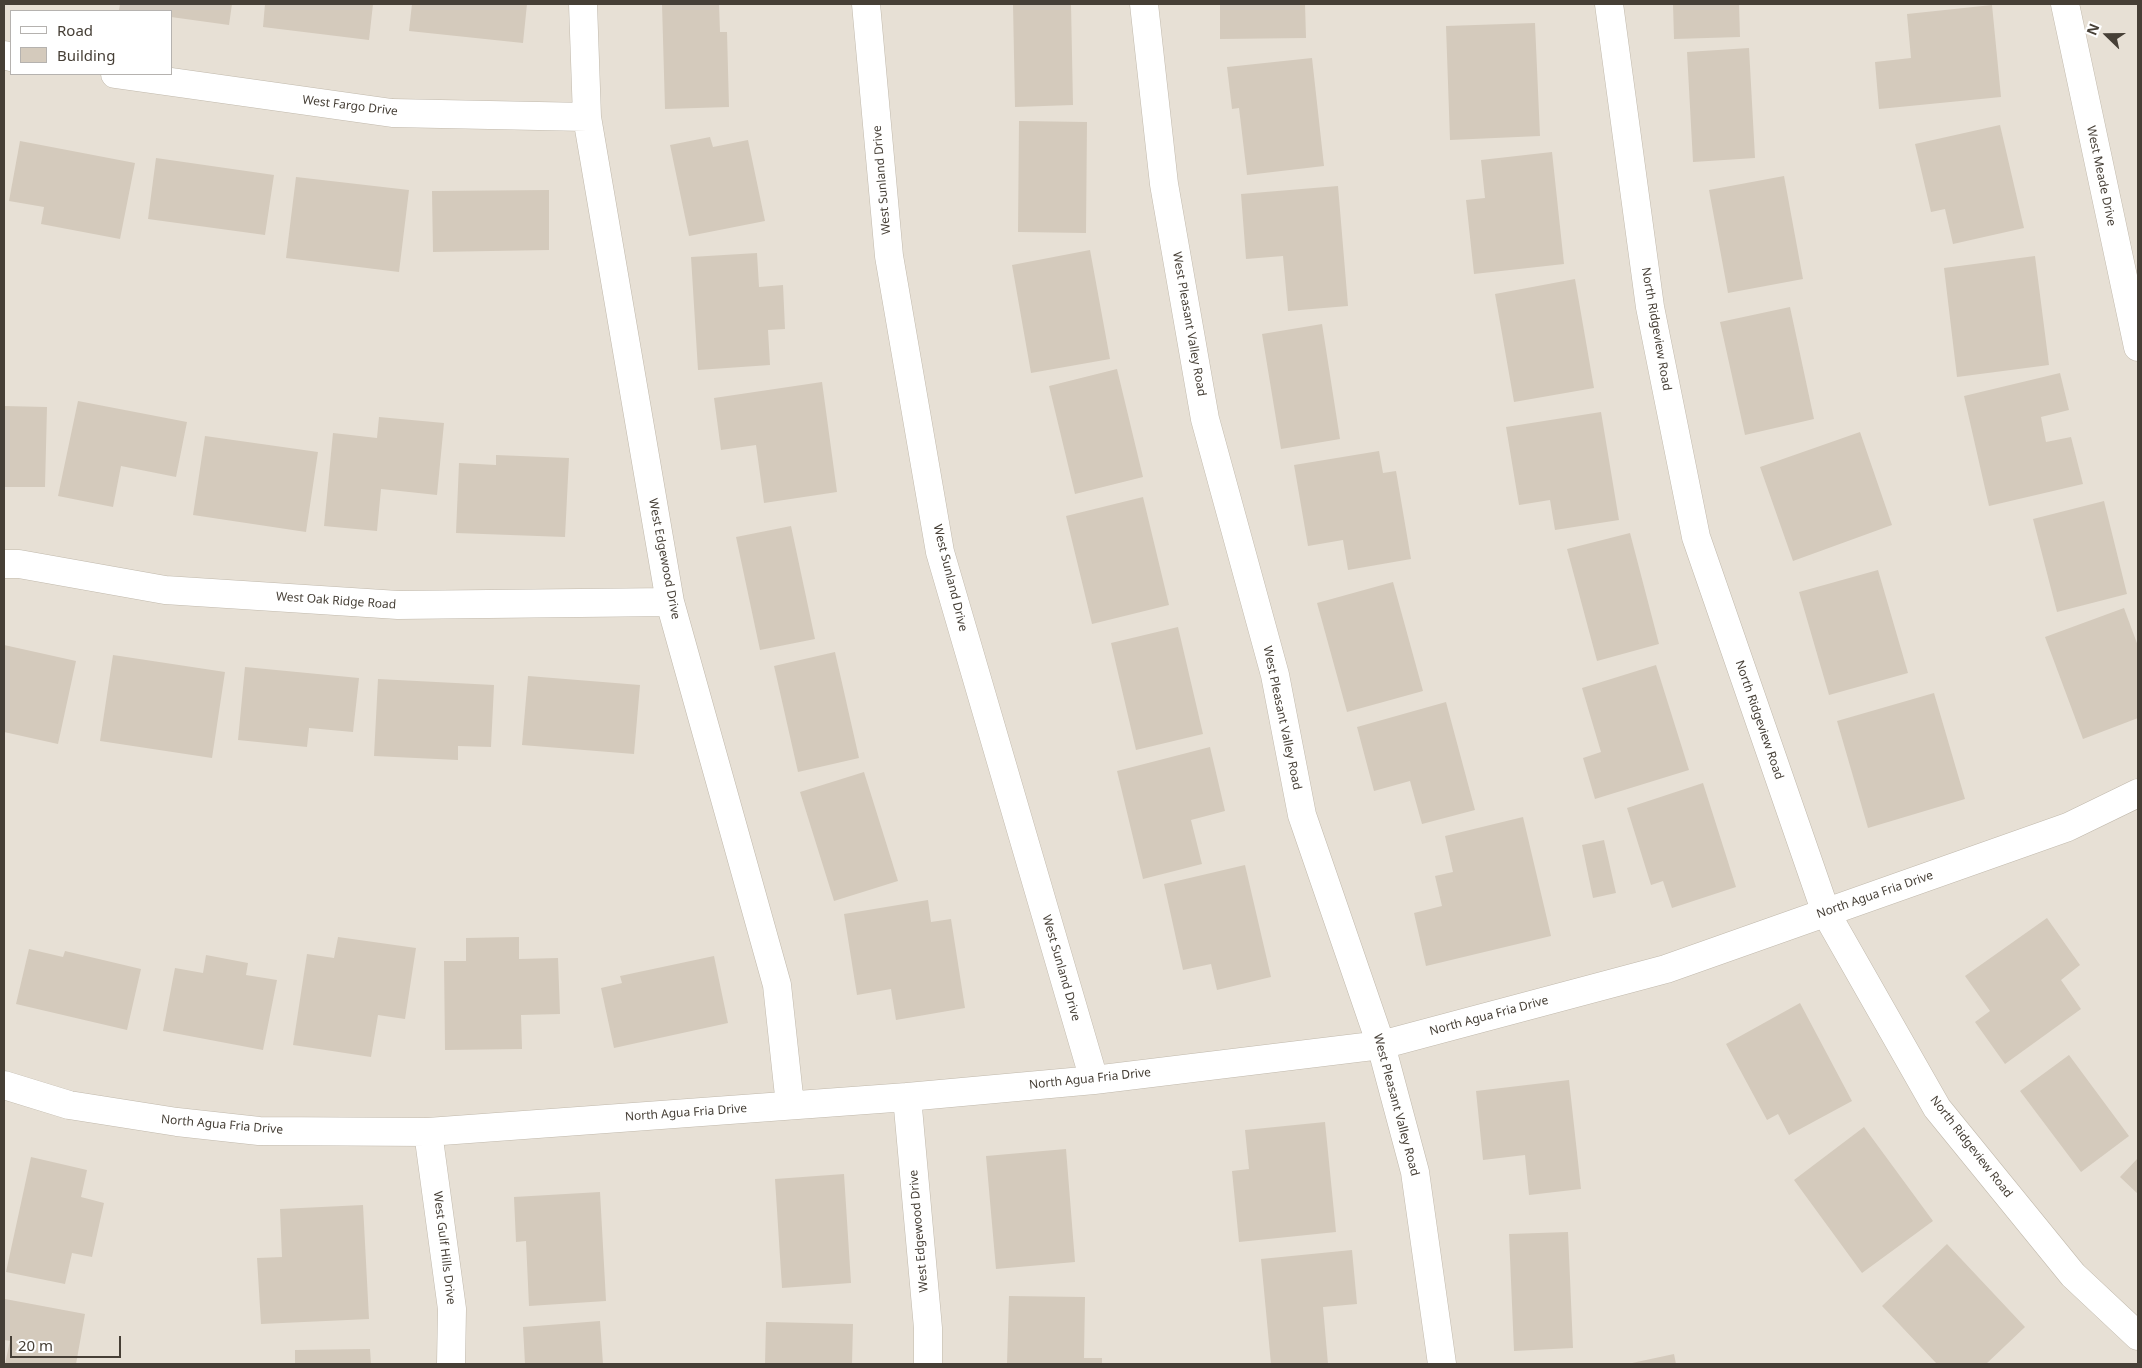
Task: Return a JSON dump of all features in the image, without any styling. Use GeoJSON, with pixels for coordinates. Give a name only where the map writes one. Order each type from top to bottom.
{"type":"FeatureCollection","features":[{"type":"Feature","properties":{"kind":"street","name":"West Edgewood Drive"},"geometry":{"type":"LineString","coordinates":[[583,4],[587,117],[670,602],[777,985],[790,1105]]}},
{"type":"Feature","properties":{"kind":"street","name":"West Sunland Drive"},"geometry":{"type":"LineString","coordinates":[[866,4],[889,256],[940,552],[1094,1080]]}},
{"type":"Feature","properties":{"kind":"street","name":"West Pleasant Valley Road"},"geometry":{"type":"LineString","coordinates":[[1144,4],[1164,184],[1205,419],[1275,675],[1302,815],[1381,1045],[1416,1172],[1442,1364]]}},
{"type":"Feature","properties":{"kind":"street","name":"North Ridgeview Road"},"geometry":{"type":"LineString","coordinates":[[1609,4],[1650,307],[1696,537],[1826,913],[1937,1108],[2073,1275],[2138,1336]]}},
{"type":"Feature","properties":{"kind":"street","name":"West Meade Drive"},"geometry":{"type":"LineString","coordinates":[[2065,4],[2138,347]]}},
{"type":"Feature","properties":{"kind":"street","name":"West Fargo Drive"},"geometry":{"type":"LineString","coordinates":[[123,75],[392,112],[587,117]]}},
{"type":"Feature","properties":{"kind":"street","name":"West Oak Ridge Road"},"geometry":{"type":"LineString","coordinates":[[4,564],[19,564],[165,590],[398,605],[670,602]]}},
{"type":"Feature","properties":{"kind":"street","name":"North Agua Fria Drive"},"geometry":{"type":"LineString","coordinates":[[4,1085],[69,1105],[177,1122],[259,1131],[428,1132],[907,1097],[1094,1080],[1381,1045],[1666,969],[2068,827],[2138,793]]}},
{"type":"Feature","properties":{"kind":"street","name":"West Edgewood Drive"},"geometry":{"type":"LineString","coordinates":[[907,1097],[928,1328],[928,1364]]}},
{"type":"Feature","properties":{"kind":"street","name":"West Gulf Hills Drive"},"geometry":{"type":"LineString","coordinates":[[428,1132],[452,1309],[451,1364]]}},
{"type":"Feature","properties":{"kind":"shaded area"},"geometry":{"type":"Polygon","coordinates":[[[4,4],[2138,4],[2138,1364],[4,1364],[4,4]]]}},
{"type":"Feature","properties":{"kind":"building"},"geometry":{"type":"Polygon","coordinates":[[[120,4],[232,4],[229,25],[172,17],[172,10],[119,10],[120,4]]]}},
{"type":"Feature","properties":{"kind":"building"},"geometry":{"type":"Polygon","coordinates":[[[265,4],[373,4],[369,40],[263,27],[265,4]]]}},
{"type":"Feature","properties":{"kind":"building"},"geometry":{"type":"Polygon","coordinates":[[[412,4],[527,4],[523,43],[409,31],[412,4]]]}},
{"type":"Feature","properties":{"kind":"building"},"geometry":{"type":"Polygon","coordinates":[[[662,4],[719,4],[720,32],[727,32],[729,107],[665,109],[662,4]]]}},
{"type":"Feature","properties":{"kind":"building"},"geometry":{"type":"Polygon","coordinates":[[[1013,4],[1071,4],[1073,105],[1015,107],[1013,4]]]}},
{"type":"Feature","properties":{"kind":"building"},"geometry":{"type":"Polygon","coordinates":[[[1220,4],[1305,4],[1306,38],[1220,39],[1220,4]]]}},
{"type":"Feature","properties":{"kind":"building"},"geometry":{"type":"Polygon","coordinates":[[[1673,4],[1739,4],[1740,37],[1674,39],[1673,4]]]}},
{"type":"Feature","properties":{"kind":"building"},"geometry":{"type":"Polygon","coordinates":[[[1992,5],[2001,97],[1879,109],[1875,62],[1911,58],[1907,14],[1992,5]]]}},
{"type":"Feature","properties":{"kind":"building"},"geometry":{"type":"Polygon","coordinates":[[[1535,23],[1540,136],[1450,140],[1446,26],[1535,23]]]}},
{"type":"Feature","properties":{"kind":"building"},"geometry":{"type":"Polygon","coordinates":[[[1749,48],[1755,158],[1693,162],[1687,52],[1749,48]]]}},
{"type":"Feature","properties":{"kind":"building"},"geometry":{"type":"Polygon","coordinates":[[[1312,58],[1324,166],[1247,175],[1239,108],[1232,109],[1227,67],[1312,58]]]}},
{"type":"Feature","properties":{"kind":"building"},"geometry":{"type":"Polygon","coordinates":[[[1019,121],[1087,122],[1086,233],[1018,232],[1019,121]]]}},
{"type":"Feature","properties":{"kind":"building"},"geometry":{"type":"Polygon","coordinates":[[[2000,125],[2024,228],[1953,244],[1945,209],[1931,212],[1915,144],[2000,125]]]}},
{"type":"Feature","properties":{"kind":"building"},"geometry":{"type":"Polygon","coordinates":[[[710,137],[713,147],[748,140],[765,221],[689,236],[670,145],[710,137]]]}},
{"type":"Feature","properties":{"kind":"building"},"geometry":{"type":"Polygon","coordinates":[[[20,141],[135,163],[120,239],[41,224],[44,207],[9,201],[20,141]]]}},
{"type":"Feature","properties":{"kind":"building"},"geometry":{"type":"Polygon","coordinates":[[[1552,152],[1564,264],[1474,274],[1466,200],[1485,198],[1481,160],[1552,152]]]}},
{"type":"Feature","properties":{"kind":"building"},"geometry":{"type":"Polygon","coordinates":[[[156,158],[274,175],[265,235],[148,219],[156,158]]]}},
{"type":"Feature","properties":{"kind":"building"},"geometry":{"type":"Polygon","coordinates":[[[1784,176],[1803,279],[1728,293],[1709,190],[1784,176]]]}},
{"type":"Feature","properties":{"kind":"building"},"geometry":{"type":"Polygon","coordinates":[[[296,177],[409,190],[399,272],[286,258],[296,177]]]}},
{"type":"Feature","properties":{"kind":"building"},"geometry":{"type":"Polygon","coordinates":[[[1338,186],[1348,306],[1288,311],[1283,256],[1246,259],[1241,194],[1338,186]]]}},
{"type":"Feature","properties":{"kind":"building"},"geometry":{"type":"Polygon","coordinates":[[[549,190],[549,250],[433,252],[432,191],[549,190]]]}},
{"type":"Feature","properties":{"kind":"building"},"geometry":{"type":"Polygon","coordinates":[[[1090,250],[1110,359],[1031,373],[1012,265],[1090,250]]]}},
{"type":"Feature","properties":{"kind":"building"},"geometry":{"type":"Polygon","coordinates":[[[757,253],[759,287],[783,285],[785,329],[768,330],[770,365],[698,370],[691,257],[757,253]]]}},
{"type":"Feature","properties":{"kind":"building"},"geometry":{"type":"Polygon","coordinates":[[[2035,256],[2049,365],[1957,377],[1944,268],[2035,256]]]}},
{"type":"Feature","properties":{"kind":"building"},"geometry":{"type":"Polygon","coordinates":[[[1575,279],[1594,388],[1514,402],[1495,294],[1575,279]]]}},
{"type":"Feature","properties":{"kind":"building"},"geometry":{"type":"Polygon","coordinates":[[[1790,307],[1814,419],[1745,435],[1720,322],[1790,307]]]}},
{"type":"Feature","properties":{"kind":"building"},"geometry":{"type":"Polygon","coordinates":[[[1322,324],[1340,439],[1281,449],[1262,334],[1322,324]]]}},
{"type":"Feature","properties":{"kind":"building"},"geometry":{"type":"Polygon","coordinates":[[[1117,369],[1143,477],[1075,494],[1049,386],[1117,369]]]}},
{"type":"Feature","properties":{"kind":"building"},"geometry":{"type":"Polygon","coordinates":[[[2060,373],[2069,410],[2041,417],[2046,442],[2071,437],[2083,484],[1989,506],[1964,396],[2060,373]]]}},
{"type":"Feature","properties":{"kind":"building"},"geometry":{"type":"Polygon","coordinates":[[[822,382],[837,492],[764,503],[756,445],[721,450],[714,398],[822,382]]]}},
{"type":"Feature","properties":{"kind":"building"},"geometry":{"type":"Polygon","coordinates":[[[78,401],[187,422],[176,477],[121,466],[113,507],[58,496],[78,401]]]}},
{"type":"Feature","properties":{"kind":"building"},"geometry":{"type":"Polygon","coordinates":[[[4,406],[47,407],[45,487],[4,487],[4,406]]]}},
{"type":"Feature","properties":{"kind":"building"},"geometry":{"type":"Polygon","coordinates":[[[1601,412],[1619,520],[1555,530],[1550,500],[1519,505],[1506,427],[1601,412]]]}},
{"type":"Feature","properties":{"kind":"building"},"geometry":{"type":"Polygon","coordinates":[[[379,417],[444,423],[437,495],[381,489],[377,531],[324,526],[333,433],[377,438],[379,417]]]}},
{"type":"Feature","properties":{"kind":"building"},"geometry":{"type":"Polygon","coordinates":[[[1860,432],[1892,525],[1793,561],[1760,467],[1860,432]]]}},
{"type":"Feature","properties":{"kind":"building"},"geometry":{"type":"Polygon","coordinates":[[[205,436],[318,452],[306,532],[193,515],[205,436]]]}},
{"type":"Feature","properties":{"kind":"building"},"geometry":{"type":"Polygon","coordinates":[[[1379,451],[1383,473],[1396,471],[1411,559],[1348,570],[1343,540],[1308,546],[1294,465],[1379,451]]]}},
{"type":"Feature","properties":{"kind":"building"},"geometry":{"type":"Polygon","coordinates":[[[496,455],[569,458],[565,537],[456,533],[459,463],[496,465],[496,455]]]}},
{"type":"Feature","properties":{"kind":"building"},"geometry":{"type":"Polygon","coordinates":[[[1143,497],[1169,605],[1092,624],[1066,516],[1143,497]]]}},
{"type":"Feature","properties":{"kind":"building"},"geometry":{"type":"Polygon","coordinates":[[[2104,501],[2127,594],[2057,612],[2033,519],[2104,501]]]}},
{"type":"Feature","properties":{"kind":"building"},"geometry":{"type":"Polygon","coordinates":[[[791,526],[815,639],[760,650],[736,537],[791,526]]]}},
{"type":"Feature","properties":{"kind":"building"},"geometry":{"type":"Polygon","coordinates":[[[1630,533],[1659,644],[1597,661],[1567,549],[1630,533]]]}},
{"type":"Feature","properties":{"kind":"building"},"geometry":{"type":"Polygon","coordinates":[[[1878,570],[1908,673],[1829,695],[1799,592],[1878,570]]]}},
{"type":"Feature","properties":{"kind":"building"},"geometry":{"type":"Polygon","coordinates":[[[1393,582],[1423,691],[1347,712],[1317,603],[1393,582]]]}},
{"type":"Feature","properties":{"kind":"building"},"geometry":{"type":"Polygon","coordinates":[[[2124,608],[2138,646],[2138,718],[2083,739],[2045,637],[2124,608]]]}},
{"type":"Feature","properties":{"kind":"building"},"geometry":{"type":"Polygon","coordinates":[[[1178,627],[1203,734],[1136,750],[1111,643],[1178,627]]]}},
{"type":"Feature","properties":{"kind":"building"},"geometry":{"type":"Polygon","coordinates":[[[4,645],[76,661],[58,744],[4,732],[4,645]]]}},
{"type":"Feature","properties":{"kind":"building"},"geometry":{"type":"Polygon","coordinates":[[[835,652],[859,758],[798,772],[774,666],[835,652]]]}},
{"type":"Feature","properties":{"kind":"building"},"geometry":{"type":"Polygon","coordinates":[[[113,655],[225,672],[212,758],[100,741],[113,655]]]}},
{"type":"Feature","properties":{"kind":"building"},"geometry":{"type":"Polygon","coordinates":[[[1656,665],[1689,770],[1595,799],[1583,758],[1601,752],[1582,688],[1656,665]]]}},
{"type":"Feature","properties":{"kind":"building"},"geometry":{"type":"Polygon","coordinates":[[[245,667],[359,678],[353,732],[309,728],[307,747],[238,740],[245,667]]]}},
{"type":"Feature","properties":{"kind":"building"},"geometry":{"type":"Polygon","coordinates":[[[528,676],[640,685],[634,754],[522,745],[528,676]]]}},
{"type":"Feature","properties":{"kind":"building"},"geometry":{"type":"Polygon","coordinates":[[[378,679],[494,685],[491,747],[458,746],[458,760],[374,756],[378,679]]]}},
{"type":"Feature","properties":{"kind":"building"},"geometry":{"type":"Polygon","coordinates":[[[1934,693],[1965,799],[1868,828],[1837,721],[1934,693]]]}},
{"type":"Feature","properties":{"kind":"building"},"geometry":{"type":"Polygon","coordinates":[[[1446,702],[1475,810],[1422,824],[1410,781],[1374,791],[1357,727],[1446,702]]]}},
{"type":"Feature","properties":{"kind":"building"},"geometry":{"type":"Polygon","coordinates":[[[1210,747],[1225,811],[1191,820],[1202,864],[1143,879],[1117,771],[1210,747]]]}},
{"type":"Feature","properties":{"kind":"building"},"geometry":{"type":"Polygon","coordinates":[[[864,772],[898,881],[834,901],[800,792],[864,772]]]}},
{"type":"Feature","properties":{"kind":"building"},"geometry":{"type":"Polygon","coordinates":[[[1703,783],[1736,887],[1672,908],[1663,881],[1651,885],[1627,808],[1703,783]]]}},
{"type":"Feature","properties":{"kind":"building"},"geometry":{"type":"Polygon","coordinates":[[[1523,817],[1551,936],[1426,966],[1414,913],[1442,906],[1435,876],[1453,872],[1445,836],[1523,817]]]}},
{"type":"Feature","properties":{"kind":"building"},"geometry":{"type":"Polygon","coordinates":[[[1604,840],[1616,893],[1593,898],[1582,845],[1604,840]]]}},
{"type":"Feature","properties":{"kind":"building"},"geometry":{"type":"Polygon","coordinates":[[[1245,865],[1271,977],[1217,990],[1211,964],[1183,970],[1164,884],[1245,865]]]}},
{"type":"Feature","properties":{"kind":"building"},"geometry":{"type":"Polygon","coordinates":[[[928,900],[931,922],[951,919],[965,1008],[896,1020],[891,989],[857,995],[844,914],[928,900]]]}},
{"type":"Feature","properties":{"kind":"building"},"geometry":{"type":"Polygon","coordinates":[[[2047,918],[2080,965],[2061,980],[2081,1009],[2005,1064],[1975,1022],[1990,1011],[1965,976],[2047,918]]]}},
{"type":"Feature","properties":{"kind":"building"},"geometry":{"type":"Polygon","coordinates":[[[338,937],[416,948],[405,1019],[378,1015],[371,1057],[293,1045],[307,954],[334,958],[338,937]]]}},
{"type":"Feature","properties":{"kind":"building"},"geometry":{"type":"Polygon","coordinates":[[[519,937],[519,959],[558,958],[560,1014],[521,1015],[522,1049],[445,1050],[444,961],[466,961],[466,938],[519,937]]]}},
{"type":"Feature","properties":{"kind":"building"},"geometry":{"type":"Polygon","coordinates":[[[29,949],[63,957],[65,951],[141,969],[127,1030],[16,1004],[29,949]]]}},
{"type":"Feature","properties":{"kind":"building"},"geometry":{"type":"Polygon","coordinates":[[[206,955],[248,963],[246,975],[277,980],[263,1050],[163,1031],[175,968],[203,973],[206,955]]]}},
{"type":"Feature","properties":{"kind":"building"},"geometry":{"type":"Polygon","coordinates":[[[714,956],[728,1023],[614,1048],[601,988],[622,983],[620,976],[714,956]]]}},
{"type":"Feature","properties":{"kind":"building"},"geometry":{"type":"Polygon","coordinates":[[[1800,1003],[1852,1101],[1789,1135],[1778,1114],[1767,1120],[1726,1044],[1800,1003]]]}},
{"type":"Feature","properties":{"kind":"building"},"geometry":{"type":"Polygon","coordinates":[[[2069,1055],[2129,1136],[2081,1172],[2020,1091],[2069,1055]]]}},
{"type":"Feature","properties":{"kind":"building"},"geometry":{"type":"Polygon","coordinates":[[[1569,1080],[1581,1189],[1529,1195],[1525,1155],[1483,1160],[1476,1091],[1569,1080]]]}},
{"type":"Feature","properties":{"kind":"building"},"geometry":{"type":"Polygon","coordinates":[[[1325,1122],[1336,1232],[1239,1242],[1232,1171],[1249,1169],[1245,1130],[1325,1122]]]}},
{"type":"Feature","properties":{"kind":"building"},"geometry":{"type":"Polygon","coordinates":[[[1864,1127],[1933,1221],[1862,1273],[1794,1180],[1864,1127]]]}},
{"type":"Feature","properties":{"kind":"building"},"geometry":{"type":"Polygon","coordinates":[[[1066,1149],[1075,1262],[996,1269],[986,1156],[1066,1149]]]}},
{"type":"Feature","properties":{"kind":"building"},"geometry":{"type":"Polygon","coordinates":[[[31,1157],[87,1170],[81,1197],[104,1203],[92,1257],[72,1253],[65,1284],[6,1272],[31,1157]]]}},
{"type":"Feature","properties":{"kind":"building"},"geometry":{"type":"Polygon","coordinates":[[[2138,1158],[2138,1194],[2120,1177],[2138,1158]]]}},
{"type":"Feature","properties":{"kind":"building"},"geometry":{"type":"Polygon","coordinates":[[[844,1174],[851,1283],[782,1288],[775,1179],[844,1174]]]}},
{"type":"Feature","properties":{"kind":"building"},"geometry":{"type":"Polygon","coordinates":[[[600,1192],[606,1301],[529,1306],[526,1241],[516,1242],[514,1197],[600,1192]]]}},
{"type":"Feature","properties":{"kind":"building"},"geometry":{"type":"Polygon","coordinates":[[[363,1205],[369,1319],[261,1324],[257,1258],[282,1257],[280,1209],[363,1205]]]}},
{"type":"Feature","properties":{"kind":"building"},"geometry":{"type":"Polygon","coordinates":[[[1568,1232],[1573,1348],[1514,1351],[1509,1234],[1568,1232]]]}},
{"type":"Feature","properties":{"kind":"building"},"geometry":{"type":"Polygon","coordinates":[[[1947,1244],[2025,1327],[1986,1364],[1937,1364],[1882,1306],[1947,1244]]]}},
{"type":"Feature","properties":{"kind":"building"},"geometry":{"type":"Polygon","coordinates":[[[1352,1250],[1357,1304],[1323,1307],[1328,1364],[1271,1364],[1261,1259],[1352,1250]]]}},
{"type":"Feature","properties":{"kind":"building"},"geometry":{"type":"Polygon","coordinates":[[[1009,1296],[1085,1297],[1084,1358],[1102,1358],[1102,1364],[1007,1364],[1009,1296]]]}},
{"type":"Feature","properties":{"kind":"building"},"geometry":{"type":"Polygon","coordinates":[[[5,1299],[85,1314],[76,1364],[5,1364],[10,1341],[4,1340],[5,1299]]]}},
{"type":"Feature","properties":{"kind":"building"},"geometry":{"type":"Polygon","coordinates":[[[600,1321],[603,1364],[525,1364],[523,1327],[600,1321]]]}},
{"type":"Feature","properties":{"kind":"building"},"geometry":{"type":"Polygon","coordinates":[[[766,1322],[853,1324],[852,1364],[765,1364],[766,1322]]]}},
{"type":"Feature","properties":{"kind":"building"},"geometry":{"type":"Polygon","coordinates":[[[370,1349],[371,1364],[295,1364],[295,1350],[370,1349]]]}},
{"type":"Feature","properties":{"kind":"building"},"geometry":{"type":"Polygon","coordinates":[[[1674,1354],[1676,1364],[1632,1363],[1674,1354]]]}}]}
